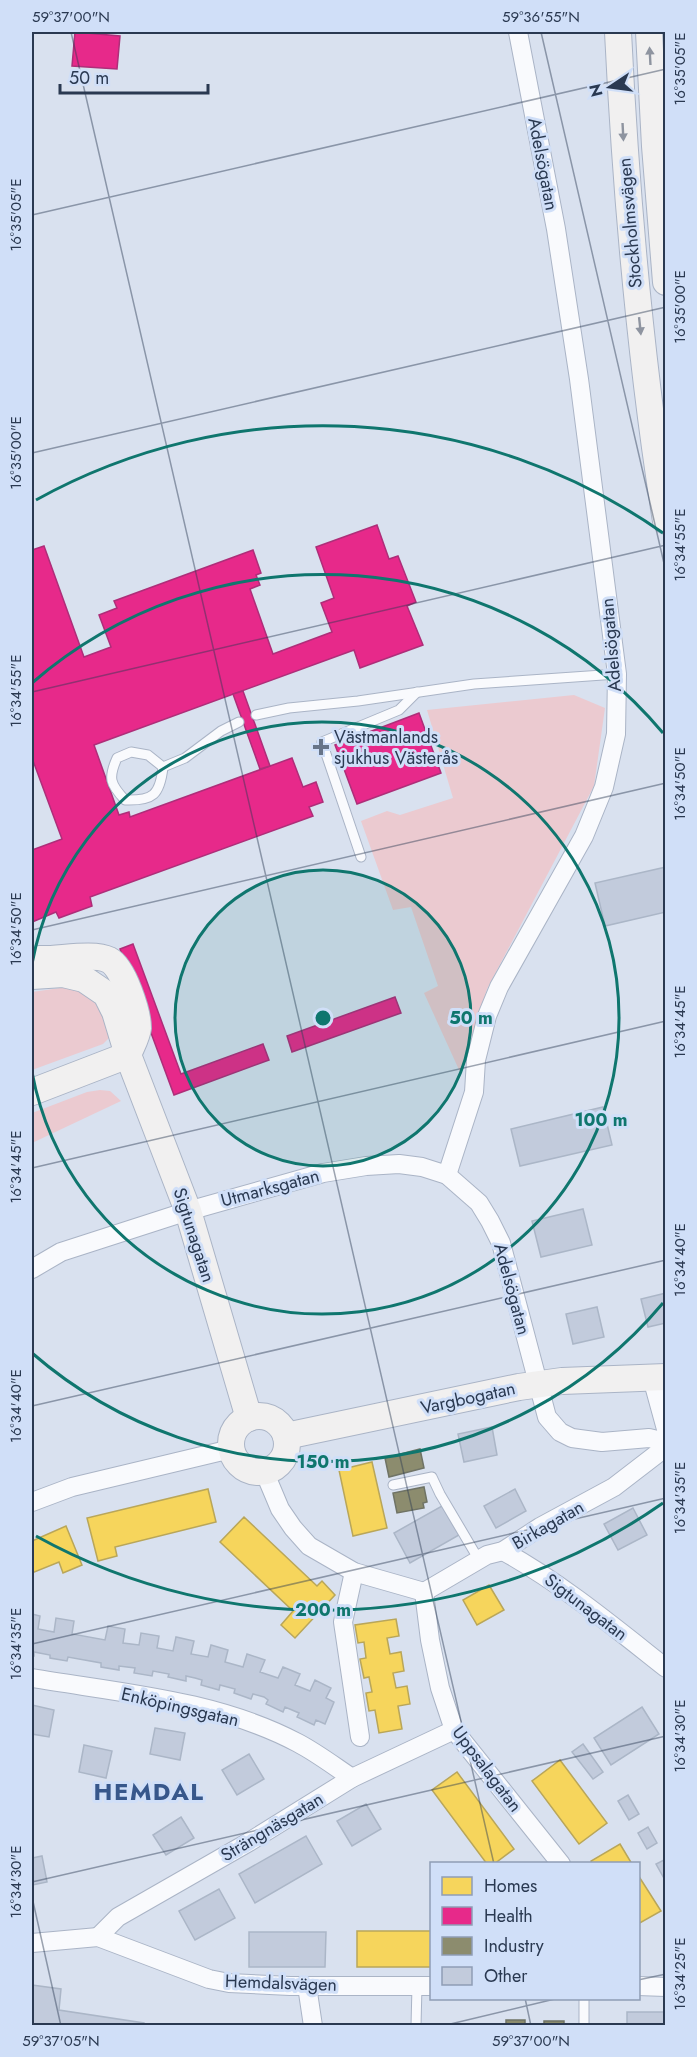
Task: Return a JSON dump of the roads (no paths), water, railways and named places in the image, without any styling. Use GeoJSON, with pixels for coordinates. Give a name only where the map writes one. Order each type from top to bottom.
{"type":"FeatureCollection","features":[{"type":"Feature","properties":{"kind":"street","name":"Adelsögatan"},"geometry":{"type":"LineString","coordinates":[[518,32],[556,229],[579,379],[617,674],[616,734],[604,787],[584,836],[499,987],[487,1016],[476,1060],[474,1092],[447,1175],[478,1203],[501,1243],[547,1417],[560,1432],[572,1438],[602,1442],[649,1438],[666,1442]]}},
{"type":"Feature","properties":{"kind":"street","name":"Stockholmsvägen"},"geometry":{"type":"LineString","coordinates":[[618,32],[623,140],[634,271],[645,375],[666,521]]}},
{"type":"Feature","properties":{"kind":"street","name":"Stockholmsvägen"},"geometry":{"type":"LineString","coordinates":[[649,32],[666,282]]}},
{"type":"Feature","properties":{"kind":"street"},"geometry":{"type":"LineString","coordinates":[[32,959],[90,957],[110,960],[123,974],[138,1027],[128,1055],[32,1092]]}},
{"type":"Feature","properties":{"kind":"street","name":"Sigtunagatan"},"geometry":{"type":"LineString","coordinates":[[32,976],[63,975],[84,979],[106,994],[115,1012],[128,1055],[188,1211],[249,1418]]}},
{"type":"Feature","properties":{"kind":"street","name":"Utmarksgatan"},"geometry":{"type":"LineString","coordinates":[[32,1269],[61,1252],[188,1211],[323,1173],[366,1166],[399,1164],[422,1167],[447,1175]]}},
{"type":"Feature","properties":{"kind":"street"},"geometry":{"type":"LineString","coordinates":[[661,1377],[666,1429]]}},
{"type":"Feature","properties":{"kind":"street","name":"Vargbogatan"},"geometry":{"type":"LineString","coordinates":[[286,1436],[562,1381],[661,1377]]}},
{"type":"Feature","properties":{"kind":"street"},"geometry":{"type":"LineString","coordinates":[[260,1415],[269,1417],[278,1423],[286,1436],[284,1457],[275,1466],[264,1471],[250,1470],[234,1457],[231,1449],[232,1437],[236,1428],[249,1418],[260,1415]]}},
{"type":"Feature","properties":{"kind":"street","name":"Birkagatan"},"geometry":{"type":"LineString","coordinates":[[424,1592],[479,1560],[503,1551],[540,1527],[614,1487],[666,1447]]}},
{"type":"Feature","properties":{"kind":"street"},"geometry":{"type":"LineString","coordinates":[[32,1502],[72,1487],[231,1449]]}},
{"type":"Feature","properties":{"kind":"street"},"geometry":{"type":"LineString","coordinates":[[264,1471],[280,1509],[292,1528],[309,1546],[354,1572],[424,1592]]}},
{"type":"Feature","properties":{"kind":"street","name":"Sigtunagatan"},"geometry":{"type":"LineString","coordinates":[[503,1551],[526,1563],[666,1668]]}},
{"type":"Feature","properties":{"kind":"street"},"geometry":{"type":"LineString","coordinates":[[354,1572],[343,1622],[360,1737]]}},
{"type":"Feature","properties":{"kind":"street","name":"Uppsalagatan"},"geometry":{"type":"LineString","coordinates":[[424,1592],[430,1640],[440,1688],[454,1730],[560,1862]]}},
{"type":"Feature","properties":{"kind":"street","name":"Enköpingsgatan"},"geometry":{"type":"LineString","coordinates":[[32,1678],[168,1701],[222,1713],[270,1730],[298,1743],[352,1778]]}},
{"type":"Feature","properties":{"kind":"street","name":"Strängnäsgatan"},"geometry":{"type":"LineString","coordinates":[[98,1936],[118,1917],[249,1842],[352,1778],[454,1730]]}},
{"type":"Feature","properties":{"kind":"street","name":"Hemdalsvägen"},"geometry":{"type":"LineString","coordinates":[[32,1943],[98,1936],[229,1983],[424,1986]]}},
{"type":"Feature","properties":{"kind":"street"},"geometry":{"type":"LineString","coordinates":[[307,1986],[312,2025]]}},
{"type":"Feature","properties":{"kind":"street"},"geometry":{"type":"LineString","coordinates":[[640,1986],[666,1987]]}},
{"type":"Feature","properties":{"kind":"lane"},"geometry":{"type":"LineString","coordinates":[[256,715],[289,708],[509,680],[617,674]]}},
{"type":"Feature","properties":{"kind":"lane"},"geometry":{"type":"LineString","coordinates":[[362,857],[322,742],[399,710],[417,692]]}},
{"type":"Feature","properties":{"kind":"lane"},"geometry":{"type":"LineString","coordinates":[[163,767],[185,758],[221,731],[239,722]]}},
{"type":"Feature","properties":{"kind":"lane"},"geometry":{"type":"LineString","coordinates":[[131,753],[148,755],[163,767],[161,783],[155,794],[144,801],[125,800],[113,788],[111,772],[117,758],[131,753]]}},
{"type":"Feature","properties":{"kind":"lane"},"geometry":{"type":"LineString","coordinates":[[393,1485],[432,1477],[479,1560]]}},
{"type":"Feature","properties":{"kind":"lane"},"geometry":{"type":"LineString","coordinates":[[416,2025],[424,1986]]}},
{"type":"Feature","properties":{"kind":"lane"},"geometry":{"type":"LineString","coordinates":[[584,2000],[584,2025]]}},
{"type":"Feature","properties":{"kind":"place","name":"Västmanlands sjukhus Västerås"},"geometry":{"type":"Point","coordinates":[321,747]}},
{"type":"Feature","properties":{"kind":"district","name":"HEMDAL"},"geometry":{"type":"Point","coordinates":[149,1792]}}]}
